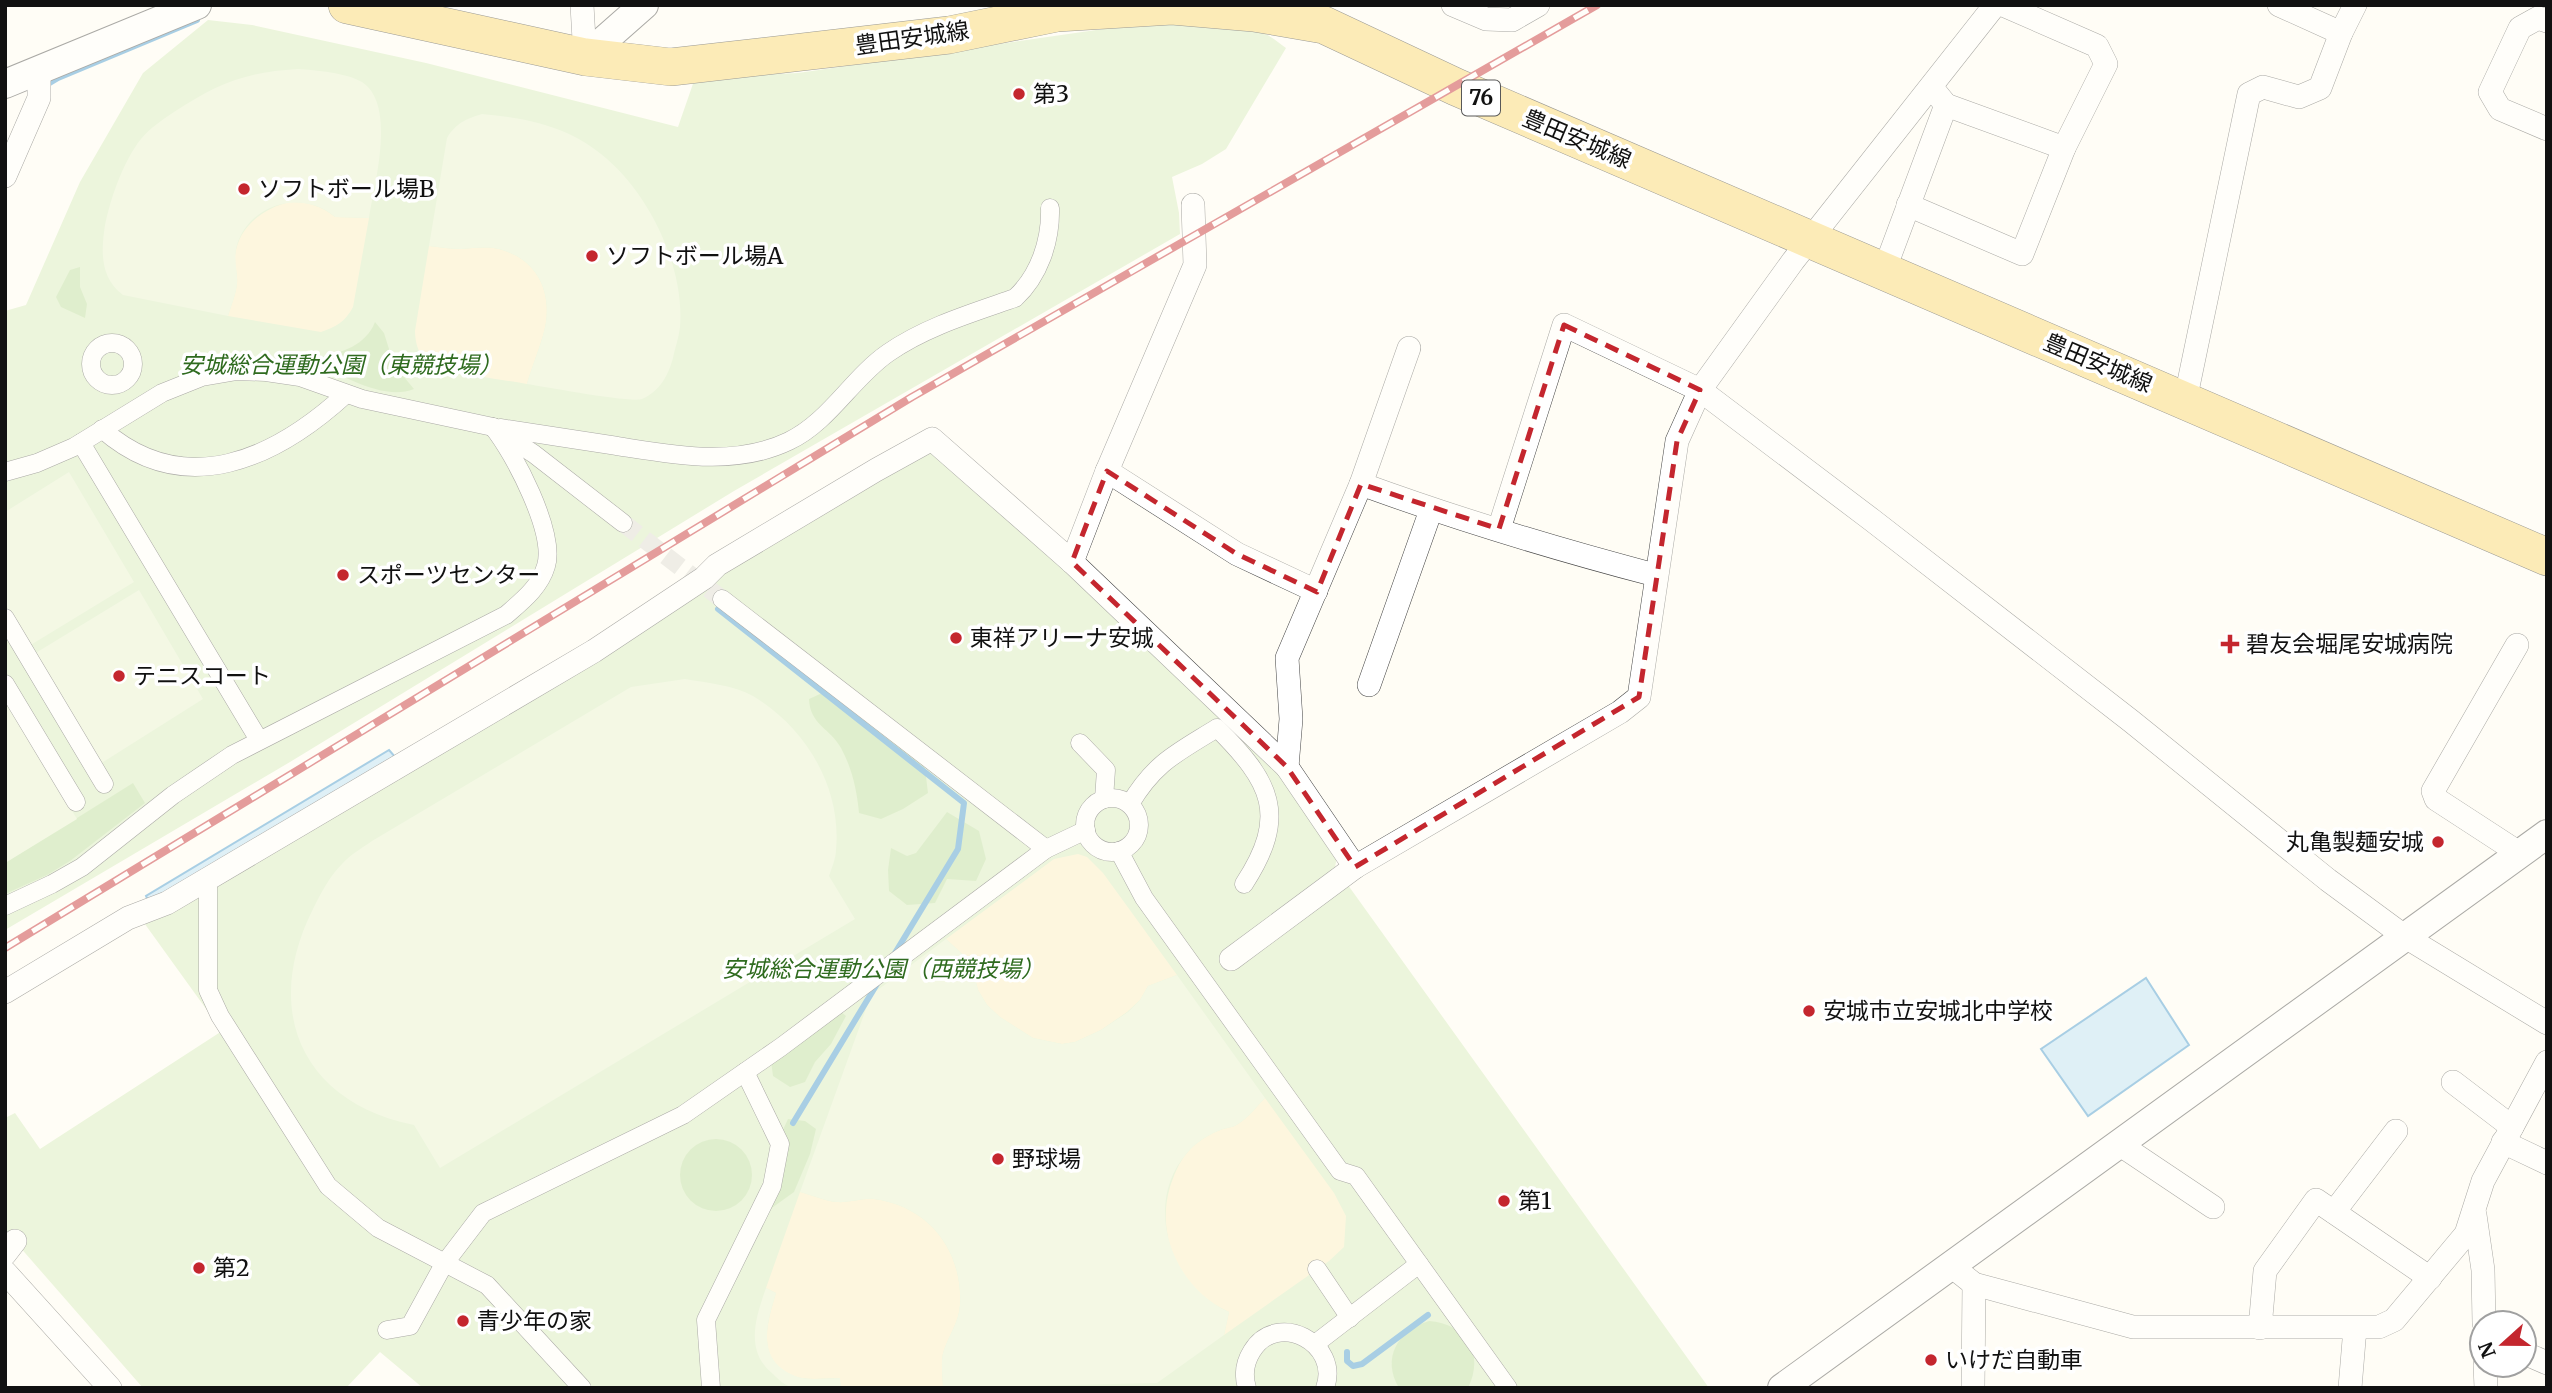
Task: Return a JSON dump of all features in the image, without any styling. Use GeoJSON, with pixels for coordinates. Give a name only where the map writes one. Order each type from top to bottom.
{"type":"FeatureCollection","features":[{"type":"Feature","properties":{"kind":"main road","name":"豊田安城線"},"geometry":{"type":"LineString","coordinates":[[347,5],[585,57],[671,67],[948,35],[1055,9],[1172,6],[1254,13],[1328,15],[1456,87],[2547,557]]}},
{"type":"Feature","properties":{"kind":"street"},"geometry":{"type":"LineString","coordinates":[[5,84],[197,5]]}},
{"type":"Feature","properties":{"kind":"street"},"geometry":{"type":"LineString","coordinates":[[582,5],[585,57]]}},
{"type":"Feature","properties":{"kind":"street"},"geometry":{"type":"LineString","coordinates":[[585,57],[644,5]]}},
{"type":"Feature","properties":{"kind":"street"},"geometry":{"type":"LineString","coordinates":[[1453,5],[1486,19],[1513,20],[1538,5]]}},
{"type":"Feature","properties":{"kind":"street"},"geometry":{"type":"LineString","coordinates":[[1231,959],[1355,867],[1620,712],[1639,697],[1677,441],[1700,390],[1812,239],[1995,5]]}},
{"type":"Feature","properties":{"kind":"street"},"geometry":{"type":"LineString","coordinates":[[1909,205],[2022,254],[2064,148],[2106,64],[2097,46],[2003,5]]}},
{"type":"Feature","properties":{"kind":"street"},"geometry":{"type":"LineString","coordinates":[[2279,5],[2341,33]]}},
{"type":"Feature","properties":{"kind":"street"},"geometry":{"type":"LineString","coordinates":[[2185,401],[2249,94],[2263,86],[2299,97],[2320,88],[2355,5]]}},
{"type":"Feature","properties":{"kind":"street"},"geometry":{"type":"LineString","coordinates":[[2547,21],[2538,18],[2520,28],[2490,92],[2500,109],[2547,129]]}},
{"type":"Feature","properties":{"kind":"street"},"geometry":{"type":"LineString","coordinates":[[5,176],[40,97],[39,71]]}},
{"type":"Feature","properties":{"kind":"street"},"geometry":{"type":"LineString","coordinates":[[1930,87],[1946,105],[2064,148]]}},
{"type":"Feature","properties":{"kind":"street"},"geometry":{"type":"LineString","coordinates":[[1884,271],[1946,105]]}},
{"type":"Feature","properties":{"kind":"street"},"geometry":{"type":"LineString","coordinates":[[1072,562],[1107,471],[1195,265],[1193,205]]}},
{"type":"Feature","properties":{"kind":"street"},"geometry":{"type":"LineString","coordinates":[[5,472],[37,463],[80,443],[162,393],[202,377],[237,371],[300,377],[362,399],[493,427],[675,455],[709,458],[767,449],[808,430],[865,372],[888,353],[918,335],[1014,298],[1035,273],[1043,255],[1051,208]]}},
{"type":"Feature","properties":{"kind":"street"},"geometry":{"type":"LineString","coordinates":[[1499,529],[1564,325],[1700,390],[2131,721],[2328,880],[2403,936],[2547,1023]]}},
{"type":"Feature","properties":{"kind":"street"},"geometry":{"type":"LineString","coordinates":[[1287,767],[1291,719],[1287,658],[1361,484],[1409,348]]}},
{"type":"Feature","properties":{"kind":"street"},"geometry":{"type":"LineString","coordinates":[[102,429],[120,444],[162,461],[181,465],[220,466],[261,452],[288,437],[314,421],[346,394]]}},
{"type":"Feature","properties":{"kind":"street"},"geometry":{"type":"LineString","coordinates":[[493,427],[534,454],[623,523]]}},
{"type":"Feature","properties":{"kind":"street"},"geometry":{"type":"LineString","coordinates":[[5,906],[82,867],[173,794],[232,755],[506,615],[528,596],[540,580],[547,564],[548,545],[544,528],[517,464],[493,427]]}},
{"type":"Feature","properties":{"kind":"street"},"geometry":{"type":"LineString","coordinates":[[5,992],[128,918],[167,903],[594,651],[704,578],[717,565],[932,439],[1072,562],[1287,767],[1355,867]]}},
{"type":"Feature","properties":{"kind":"street"},"geometry":{"type":"LineString","coordinates":[[80,443],[259,740]]}},
{"type":"Feature","properties":{"kind":"street"},"geometry":{"type":"LineString","coordinates":[[1107,471],[1237,554],[1316,591]]}},
{"type":"Feature","properties":{"kind":"street"},"geometry":{"type":"LineString","coordinates":[[1361,484],[1431,510],[1578,555],[1656,575]]}},
{"type":"Feature","properties":{"kind":"street"},"geometry":{"type":"LineString","coordinates":[[1369,685],[1431,510]]}},
{"type":"Feature","properties":{"kind":"street"},"geometry":{"type":"LineString","coordinates":[[722,599],[1046,849]]}},
{"type":"Feature","properties":{"kind":"street"},"geometry":{"type":"LineString","coordinates":[[5,618],[104,784]]}},
{"type":"Feature","properties":{"kind":"street"},"geometry":{"type":"LineString","coordinates":[[2517,645],[2433,791],[2436,799],[2519,853]]}},
{"type":"Feature","properties":{"kind":"street"},"geometry":{"type":"LineString","coordinates":[[5,684],[76,802]]}},
{"type":"Feature","properties":{"kind":"street"},"geometry":{"type":"LineString","coordinates":[[1130,804],[1154,770],[1217,728],[1250,762],[1269,800],[1266,835],[1253,871],[1244,884]]}},
{"type":"Feature","properties":{"kind":"street"},"geometry":{"type":"LineString","coordinates":[[1080,743],[1106,770],[1104,799]]}},
{"type":"Feature","properties":{"kind":"street"},"geometry":{"type":"LineString","coordinates":[[1113,798],[1130,804],[1139,820],[1139,829],[1131,845],[1119,851],[1106,852],[1097,848],[1086,830],[1086,817],[1090,809],[1104,799],[1113,798]]}},
{"type":"Feature","properties":{"kind":"street"},"geometry":{"type":"LineString","coordinates":[[387,1330],[410,1326],[444,1264],[483,1213],[683,1115],[1046,849],[1086,830]]}},
{"type":"Feature","properties":{"kind":"street"},"geometry":{"type":"LineString","coordinates":[[1782,1388],[2547,834]]}},
{"type":"Feature","properties":{"kind":"street"},"geometry":{"type":"LineString","coordinates":[[1119,851],[1144,898],[1340,1171],[1356,1176],[1507,1388]]}},
{"type":"Feature","properties":{"kind":"street"},"geometry":{"type":"LineString","coordinates":[[208,884],[208,990],[220,1016],[328,1186],[378,1228],[487,1285],[582,1388]]}},
{"type":"Feature","properties":{"kind":"street"},"geometry":{"type":"LineString","coordinates":[[1950,1265],[1974,1284],[2133,1327],[2379,1328],[2394,1320],[2466,1234],[2483,1181],[2547,1062]]}},
{"type":"Feature","properties":{"kind":"street"},"geometry":{"type":"LineString","coordinates":[[711,1388],[706,1320],[772,1186],[780,1144],[745,1072]]}},
{"type":"Feature","properties":{"kind":"street"},"geometry":{"type":"LineString","coordinates":[[2453,1082],[2507,1135],[2547,1163]]}},
{"type":"Feature","properties":{"kind":"street"},"geometry":{"type":"LineString","coordinates":[[2334,1212],[2396,1131]]}},
{"type":"Feature","properties":{"kind":"street"},"geometry":{"type":"LineString","coordinates":[[2119,1144],[2213,1207]]}},
{"type":"Feature","properties":{"kind":"street"},"geometry":{"type":"LineString","coordinates":[[2260,1328],[2264,1271],[2316,1200],[2430,1278]]}},
{"type":"Feature","properties":{"kind":"street"},"geometry":{"type":"LineString","coordinates":[[2475,1212],[2483,1270],[2484,1309]]}},
{"type":"Feature","properties":{"kind":"street"},"geometry":{"type":"LineString","coordinates":[[1315,1344],[1419,1264]]}},
{"type":"Feature","properties":{"kind":"street"},"geometry":{"type":"LineString","coordinates":[[1317,1269],[1350,1318]]}},
{"type":"Feature","properties":{"kind":"street"},"geometry":{"type":"LineString","coordinates":[[5,1272],[110,1388]]}},
{"type":"Feature","properties":{"kind":"street"},"geometry":{"type":"LineString","coordinates":[[1973,1388],[1974,1284]]}},
{"type":"Feature","properties":{"kind":"street"},"geometry":{"type":"LineString","coordinates":[[2350,1388],[2355,1328]]}},
{"type":"Feature","properties":{"kind":"street"},"geometry":{"type":"LineString","coordinates":[[1247,1388],[1247,1358],[1254,1346],[1277,1332],[1304,1336],[1315,1344],[1324,1356],[1328,1369],[1325,1388]]}},
{"type":"Feature","properties":{"kind":"highlighted area"},"geometry":{"type":"Polygon","coordinates":[[[1564,325],[1700,390],[1677,441],[1639,697],[1355,867],[1287,767],[1072,562],[1107,471],[1237,554],[1317,592],[1361,484],[1499,529],[1564,325]]]}},
{"type":"Feature","properties":{"kind":"green space","name":"安城総合運動公園（東競技場）"},"geometry":{"type":"Polygon","coordinates":[[[208,20],[252,25],[426,63],[678,127],[695,78],[798,73],[1124,26],[1232,26],[1263,33],[1286,48],[1226,149],[1202,164],[1172,177],[1180,234],[734,491],[290,762],[5,930],[5,311],[26,305],[80,182],[143,73],[208,20]]]}},
{"type":"Feature","properties":{"kind":"green space","name":"ソフトボール場B"},"geometry":{"type":"Polygon","coordinates":[[[298,69],[348,76],[362,82],[373,93],[379,108],[381,126],[378,166],[369,218],[335,217],[322,208],[293,202],[265,210],[253,219],[237,245],[237,284],[228,316],[123,295],[107,275],[103,250],[104,232],[117,183],[134,148],[152,128],[218,87],[262,73],[298,69]]]}},
{"type":"Feature","properties":{"kind":"green space","name":"ソフトボール場A"},"geometry":{"type":"Polygon","coordinates":[[[482,114],[545,125],[588,144],[618,170],[648,209],[670,255],[680,304],[679,331],[671,365],[666,377],[648,396],[635,400],[622,399],[527,384],[546,322],[546,297],[538,276],[522,259],[499,249],[429,246],[447,138],[462,122],[482,114]]]}},
{"type":"Feature","properties":{"kind":"green space"},"geometry":{"type":"Polygon","coordinates":[[[80,267],[80,287],[87,304],[85,318],[61,307],[56,297],[70,270],[80,267]]]}},
{"type":"Feature","properties":{"kind":"green space"},"geometry":{"type":"Polygon","coordinates":[[[375,322],[384,333],[394,365],[414,389],[390,392],[377,389],[316,363],[319,357],[352,347],[366,337],[375,322]]]}},
{"type":"Feature","properties":{"kind":"green space","name":"安城総合運動公園（西競技場）"},"geometry":{"type":"Polygon","coordinates":[[[932,445],[1278,770],[1337,857],[1335,867],[1709,1388],[423,1388],[380,1352],[346,1388],[143,1388],[5,1230],[5,1118],[15,1113],[40,1149],[222,1031],[142,920],[712,581],[932,445]]]}},
{"type":"Feature","properties":{"kind":"green space"},"geometry":{"type":"Polygon","coordinates":[[[69,472],[134,582],[29,646],[5,606],[5,512],[69,472]]]}},
{"type":"Feature","properties":{"kind":"green space","name":"テニスコート"},"geometry":{"type":"Polygon","coordinates":[[[139,590],[203,699],[100,764],[34,654],[139,590]]]}},
{"type":"Feature","properties":{"kind":"green space"},"geometry":{"type":"Polygon","coordinates":[[[685,679],[729,687],[753,696],[789,724],[804,742],[826,782],[833,804],[836,850],[829,876],[855,919],[440,1168],[414,1125],[375,1113],[343,1096],[319,1073],[302,1046],[293,1016],[291,982],[298,946],[313,909],[337,869],[372,841],[631,687],[685,679]]]}},
{"type":"Feature","properties":{"kind":"green space"},"geometry":{"type":"Polygon","coordinates":[[[831,689],[924,760],[928,793],[881,819],[859,813],[857,796],[845,756],[837,741],[817,721],[810,708],[809,699],[831,689]]]}},
{"type":"Feature","properties":{"kind":"green space"},"geometry":{"type":"Polygon","coordinates":[[[5,700],[77,819],[5,863],[5,700]]]}},
{"type":"Feature","properties":{"kind":"green space"},"geometry":{"type":"Polygon","coordinates":[[[133,783],[145,803],[70,861],[5,894],[5,863],[133,783]]]}},
{"type":"Feature","properties":{"kind":"green space"},"geometry":{"type":"Polygon","coordinates":[[[947,812],[979,831],[986,859],[976,881],[947,879],[935,903],[907,905],[889,891],[891,848],[907,856],[916,853],[947,812]]]}},
{"type":"Feature","properties":{"kind":"green space","name":"野球場"},"geometry":{"type":"Polygon","coordinates":[[[946,939],[971,962],[978,990],[987,1005],[1000,1017],[1033,1038],[1062,1044],[1075,1042],[1101,1030],[1128,1012],[1140,1000],[1148,986],[1177,975],[1265,1098],[1238,1124],[1213,1133],[1194,1145],[1174,1173],[1166,1196],[1165,1219],[1169,1242],[1178,1264],[1192,1283],[1209,1300],[1229,1312],[1224,1335],[1157,1383],[943,1388],[943,1354],[956,1323],[960,1305],[956,1267],[939,1234],[926,1221],[894,1203],[874,1199],[837,1202],[800,1192],[871,995],[946,939]]]}},
{"type":"Feature","properties":{"kind":"green space"},"geometry":{"type":"Polygon","coordinates":[[[840,1011],[846,1016],[805,1082],[790,1087],[773,1076],[771,1061],[840,1011]]]}},
{"type":"Feature","properties":{"kind":"green space"},"geometry":{"type":"Polygon","coordinates":[[[788,1119],[805,1121],[816,1129],[810,1154],[794,1192],[769,1210],[782,1132],[788,1119]]]}},
{"type":"Feature","properties":{"kind":"green space"},"geometry":{"type":"Polygon","coordinates":[[[716,1139],[736,1145],[746,1155],[752,1175],[746,1195],[736,1205],[716,1211],[696,1205],[686,1195],[680,1175],[686,1155],[696,1145],[716,1139]]]}},
{"type":"Feature","properties":{"kind":"green space"},"geometry":{"type":"Polygon","coordinates":[[[766,1288],[776,1293],[767,1340],[774,1360],[782,1369],[800,1378],[840,1378],[841,1388],[791,1387],[781,1382],[764,1365],[758,1355],[755,1333],[766,1288]]]}},
{"type":"Feature","properties":{"kind":"green space"},"geometry":{"type":"Polygon","coordinates":[[[1429,1321],[1453,1328],[1469,1342],[1474,1363],[1468,1388],[1399,1388],[1392,1366],[1396,1347],[1409,1331],[1429,1321]]]}},
{"type":"Feature","properties":{"kind":"sand"},"geometry":{"type":"Polygon","coordinates":[[[291,202],[314,205],[335,217],[369,218],[353,307],[340,323],[321,332],[228,316],[236,287],[235,256],[241,236],[262,214],[271,208],[291,202]]]}},
{"type":"Feature","properties":{"kind":"sand"},"geometry":{"type":"Polygon","coordinates":[[[429,246],[499,249],[522,259],[538,276],[546,297],[546,322],[527,384],[444,370],[435,367],[421,354],[415,331],[429,246]]]}},
{"type":"Feature","properties":{"kind":"sand"},"geometry":{"type":"Polygon","coordinates":[[[1078,854],[1087,857],[1103,873],[1177,975],[1148,986],[1140,1000],[1101,1030],[1075,1042],[1062,1044],[1033,1038],[1000,1017],[987,1005],[978,990],[971,962],[946,939],[1054,859],[1078,854]]]}},
{"type":"Feature","properties":{"kind":"sand"},"geometry":{"type":"Polygon","coordinates":[[[1265,1098],[1334,1193],[1346,1216],[1344,1247],[1329,1261],[1224,1335],[1229,1312],[1197,1291],[1185,1276],[1169,1243],[1166,1206],[1175,1173],[1191,1149],[1208,1136],[1235,1126],[1265,1098]]]}},
{"type":"Feature","properties":{"kind":"sand"},"geometry":{"type":"Polygon","coordinates":[[[800,1192],[837,1202],[874,1199],[894,1203],[926,1221],[939,1234],[956,1267],[960,1305],[956,1323],[943,1354],[943,1388],[841,1388],[839,1378],[799,1378],[782,1369],[773,1360],[769,1351],[767,1328],[776,1293],[766,1288],[800,1192]]]}},
{"type":"Feature","properties":{"kind":"water"},"geometry":{"type":"Polygon","coordinates":[[[389,750],[396,758],[150,905],[146,896],[389,750]]]}},
{"type":"Feature","properties":{"kind":"water"},"geometry":{"type":"Polygon","coordinates":[[[2146,978],[2189,1045],[2088,1116],[2041,1049],[2146,978]]]}},
{"type":"Feature","properties":{"kind":"waterway"},"geometry":{"type":"LineString","coordinates":[[43,87],[58,78],[197,20]]}},
{"type":"Feature","properties":{"kind":"waterway"},"geometry":{"type":"LineString","coordinates":[[718,609],[964,803],[958,849],[895,953]]}},
{"type":"Feature","properties":{"kind":"waterway"},"geometry":{"type":"LineString","coordinates":[[793,1123],[877,984]]}},
{"type":"Feature","properties":{"kind":"waterway"},"geometry":{"type":"LineString","coordinates":[[1347,1352],[1347,1361],[1353,1366],[1362,1364],[1428,1315]]}},
{"type":"Feature","properties":{"kind":"tunnel"},"geometry":{"type":"LineString","coordinates":[[623,523],[722,599]]}},
{"type":"Feature","properties":{"kind":"railway"},"geometry":{"type":"LineString","coordinates":[[5,948],[912,397],[1597,5]]}},
{"type":"Feature","properties":{"kind":"place","name":"第3"},"geometry":{"type":"Point","coordinates":[1019,94]}},
{"type":"Feature","properties":{"kind":"place","name":"ソフトボール場B"},"geometry":{"type":"Point","coordinates":[244,189]}},
{"type":"Feature","properties":{"kind":"place","name":"ソフトボール場A"},"geometry":{"type":"Point","coordinates":[592,256]}},
{"type":"Feature","properties":{"kind":"place","name":"スポーツセンター"},"geometry":{"type":"Point","coordinates":[343,575]}},
{"type":"Feature","properties":{"kind":"place","name":"東祥アリーナ安城"},"geometry":{"type":"Point","coordinates":[956,638]}},
{"type":"Feature","properties":{"kind":"place","name":"碧友会堀尾安城病院"},"geometry":{"type":"Point","coordinates":[2230,644]}},
{"type":"Feature","properties":{"kind":"place","name":"テニスコート"},"geometry":{"type":"Point","coordinates":[119,676]}},
{"type":"Feature","properties":{"kind":"place","name":"丸亀製麺安城"},"geometry":{"type":"Point","coordinates":[2438,842]}},
{"type":"Feature","properties":{"kind":"place","name":"安城市立安城北中学校"},"geometry":{"type":"Point","coordinates":[1809,1011]}},
{"type":"Feature","properties":{"kind":"place","name":"野球場"},"geometry":{"type":"Point","coordinates":[998,1159]}},
{"type":"Feature","properties":{"kind":"place","name":"第1"},"geometry":{"type":"Point","coordinates":[1504,1201]}},
{"type":"Feature","properties":{"kind":"place","name":"第2"},"geometry":{"type":"Point","coordinates":[199,1268]}},
{"type":"Feature","properties":{"kind":"place","name":"青少年の家"},"geometry":{"type":"Point","coordinates":[463,1321]}},
{"type":"Feature","properties":{"kind":"place","name":"いけだ自動車"},"geometry":{"type":"Point","coordinates":[1931,1360]}}]}
